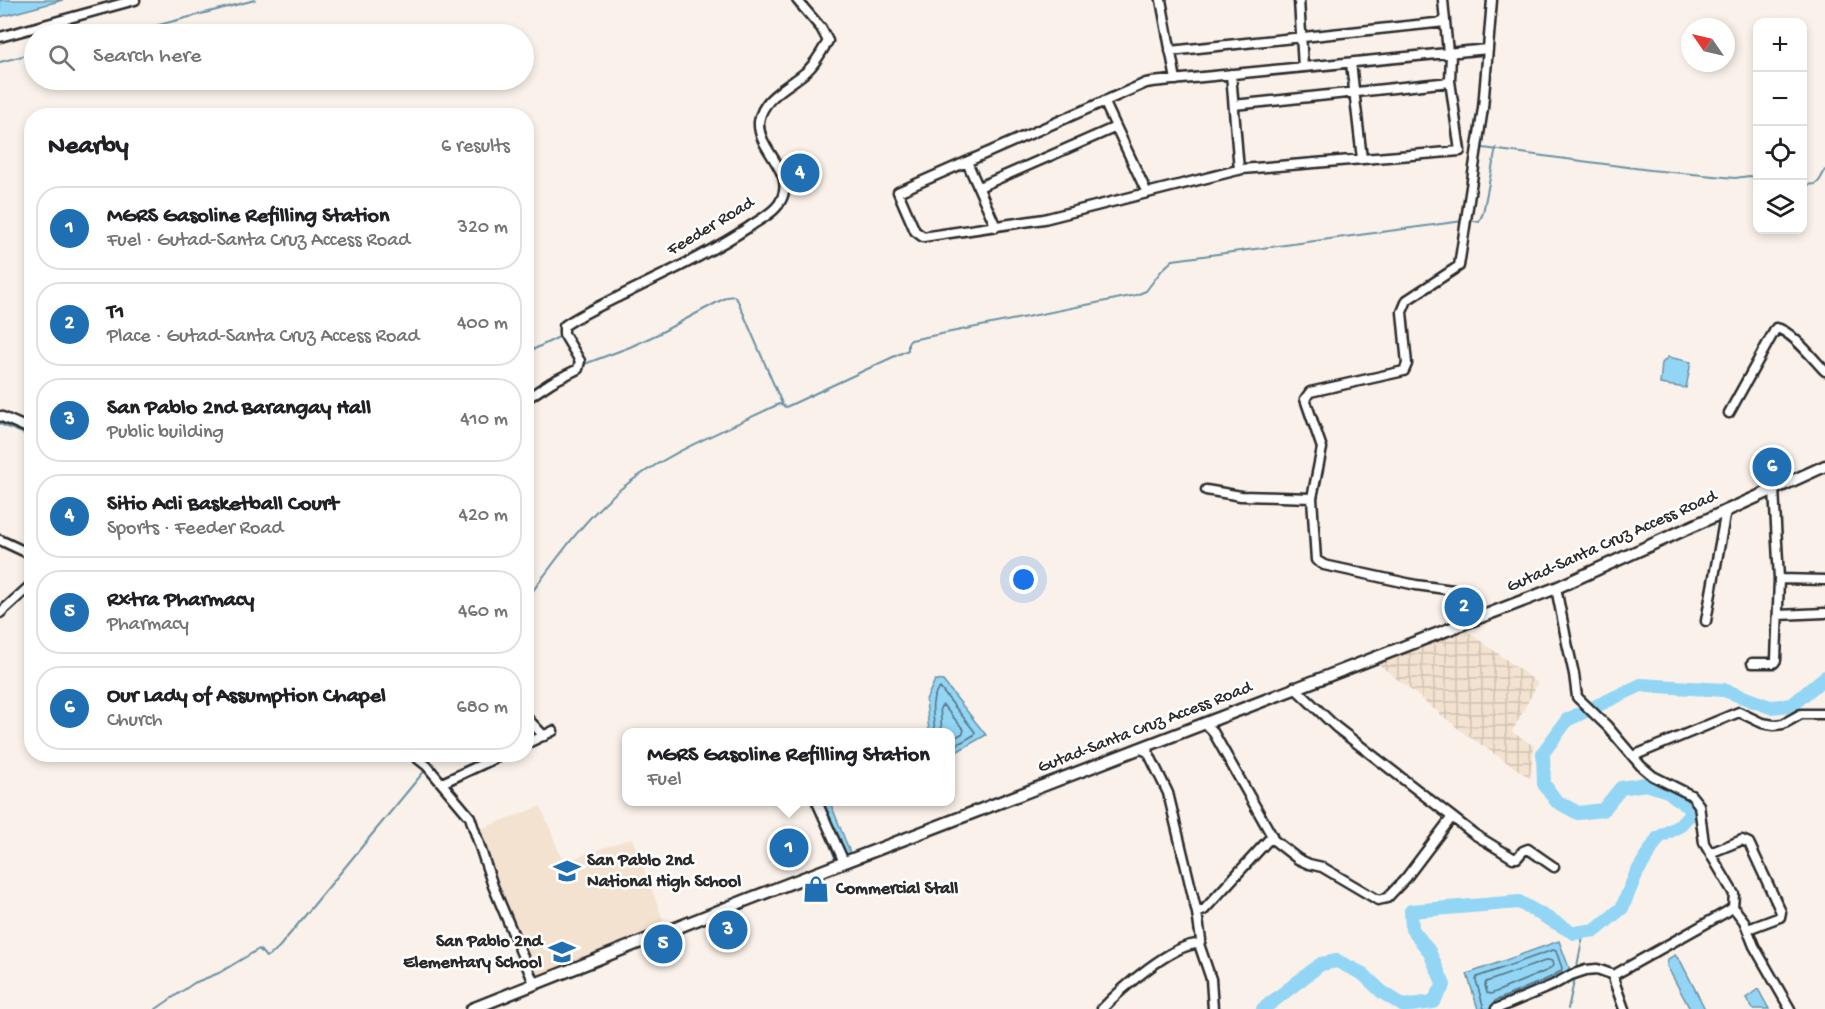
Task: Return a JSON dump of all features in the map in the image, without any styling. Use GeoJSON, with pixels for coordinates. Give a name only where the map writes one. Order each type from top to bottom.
{"type":"FeatureCollection","features":[{"type":"Feature","properties":{"kind":"main road","name":"Gutad-Santa Cruz Access Road"},"geometry":{"type":"LineString","coordinates":[[472,1009],[1294,687],[1556,588],[1825,466]]}},
{"type":"Feature","properties":{"kind":"street"},"geometry":{"type":"LineString","coordinates":[[53,24],[135,0]]}},
{"type":"Feature","properties":{"kind":"street","name":"Feeder Road"},"geometry":{"type":"LineString","coordinates":[[534,394],[578,369],[580,361],[564,334],[564,326],[722,244],[779,205],[785,189],[783,175],[761,138],[759,125],[761,111],[768,101],[808,69],[828,41],[821,28],[797,0]]}},
{"type":"Feature","properties":{"kind":"street"},"geometry":{"type":"LineString","coordinates":[[1161,0],[1176,80]]}},
{"type":"Feature","properties":{"kind":"street"},"geometry":{"type":"LineString","coordinates":[[1299,0],[1303,67]]}},
{"type":"Feature","properties":{"kind":"street"},"geometry":{"type":"LineString","coordinates":[[1443,0],[1450,53],[1450,82],[1460,151],[1239,170],[1044,219],[923,237],[915,231],[898,192],[1146,83],[1303,67],[1352,63],[1450,53],[1488,50]]}},
{"type":"Feature","properties":{"kind":"street"},"geometry":{"type":"LineString","coordinates":[[1463,623],[1460,596],[1453,590],[1416,585],[1324,565],[1316,560],[1312,498],[1322,448],[1305,397],[1310,392],[1404,371],[1407,364],[1402,312],[1404,305],[1407,300],[1457,268],[1466,228],[1483,108],[1492,0]]}},
{"type":"Feature","properties":{"kind":"street"},"geometry":{"type":"LineString","coordinates":[[1170,51],[1445,22]]}},
{"type":"Feature","properties":{"kind":"street"},"geometry":{"type":"LineString","coordinates":[[0,37],[24,31]]}},
{"type":"Feature","properties":{"kind":"street"},"geometry":{"type":"LineString","coordinates":[[1352,63],[1362,159]]}},
{"type":"Feature","properties":{"kind":"street"},"geometry":{"type":"LineString","coordinates":[[1231,74],[1239,170]]}},
{"type":"Feature","properties":{"kind":"street"},"geometry":{"type":"LineString","coordinates":[[1234,105],[1450,82]]}},
{"type":"Feature","properties":{"kind":"street"},"geometry":{"type":"LineString","coordinates":[[1104,100],[1146,193]]}},
{"type":"Feature","properties":{"kind":"street"},"geometry":{"type":"LineString","coordinates":[[979,187],[1116,127]]}},
{"type":"Feature","properties":{"kind":"street"},"geometry":{"type":"LineString","coordinates":[[967,162],[996,227]]}},
{"type":"Feature","properties":{"kind":"street"},"geometry":{"type":"LineString","coordinates":[[1730,412],[1776,328],[1781,328],[1796,340],[1825,371]]}},
{"type":"Feature","properties":{"kind":"street"},"geometry":{"type":"LineString","coordinates":[[0,417],[24,427]]}},
{"type":"Feature","properties":{"kind":"street"},"geometry":{"type":"LineString","coordinates":[[1752,663],[1774,663],[1776,660],[1779,579],[1774,489]]}},
{"type":"Feature","properties":{"kind":"street"},"geometry":{"type":"LineString","coordinates":[[1206,490],[1241,496],[1312,498]]}},
{"type":"Feature","properties":{"kind":"street"},"geometry":{"type":"LineString","coordinates":[[1706,621],[1726,510]]}},
{"type":"Feature","properties":{"kind":"street"},"geometry":{"type":"LineString","coordinates":[[0,540],[24,551]]}},
{"type":"Feature","properties":{"kind":"street"},"geometry":{"type":"LineString","coordinates":[[1779,579],[1825,579]]}},
{"type":"Feature","properties":{"kind":"street"},"geometry":{"type":"LineString","coordinates":[[1556,588],[1577,697],[1653,776],[1691,795],[1699,805],[1704,843],[1734,894],[1733,907],[1744,921],[1754,946],[1790,1009]]}},
{"type":"Feature","properties":{"kind":"street"},"geometry":{"type":"LineString","coordinates":[[0,613],[24,591]]}},
{"type":"Feature","properties":{"kind":"street"},"geometry":{"type":"LineString","coordinates":[[1778,615],[1825,613]]}},
{"type":"Feature","properties":{"kind":"street"},"geometry":{"type":"LineString","coordinates":[[1294,687],[1336,727],[1474,834],[1513,858],[1517,858],[1528,849],[1554,867]]}},
{"type":"Feature","properties":{"kind":"street"},"geometry":{"type":"LineString","coordinates":[[1633,756],[1739,712],[1762,723],[1774,725],[1783,724],[1801,714],[1825,714]]}},
{"type":"Feature","properties":{"kind":"street"},"geometry":{"type":"LineString","coordinates":[[1204,723],[1212,730],[1272,836],[1271,838],[1298,859],[1322,867],[1378,900],[1387,898],[1452,817]]}},
{"type":"Feature","properties":{"kind":"street"},"geometry":{"type":"LineString","coordinates":[[534,725],[544,736]]}},
{"type":"Feature","properties":{"kind":"street"},"geometry":{"type":"LineString","coordinates":[[534,740],[553,731]]}},
{"type":"Feature","properties":{"kind":"street"},"geometry":{"type":"LineString","coordinates":[[1139,748],[1148,752],[1168,793],[1197,913],[1201,940],[1199,944],[1211,979],[1213,1009]]}},
{"type":"Feature","properties":{"kind":"street"},"geometry":{"type":"LineString","coordinates":[[422,762],[470,817],[492,886],[534,983]]}},
{"type":"Feature","properties":{"kind":"street"},"geometry":{"type":"LineString","coordinates":[[442,783],[487,762]]}},
{"type":"Feature","properties":{"kind":"street"},"geometry":{"type":"LineString","coordinates":[[819,806],[844,862]]}},
{"type":"Feature","properties":{"kind":"street"},"geometry":{"type":"LineString","coordinates":[[1197,913],[1204,910],[1271,838]]}},
{"type":"Feature","properties":{"kind":"street"},"geometry":{"type":"LineString","coordinates":[[1710,853],[1742,840],[1749,843],[1781,915],[1748,929]]}},
{"type":"Feature","properties":{"kind":"street"},"geometry":{"type":"LineString","coordinates":[[1496,1009],[1586,970],[1597,969],[1614,975],[1710,923],[1733,907]]}},
{"type":"Feature","properties":{"kind":"street"},"geometry":{"type":"LineString","coordinates":[[1102,1009],[1122,988],[1159,961],[1195,943],[1199,944]]}},
{"type":"Feature","properties":{"kind":"street"},"geometry":{"type":"LineString","coordinates":[[1614,975],[1624,1009]]}},
{"type":"Feature","properties":{"kind":"shaded area"},"geometry":{"type":"Polygon","coordinates":[[[1463,628],[1538,683],[1512,732],[1534,746],[1530,778],[1465,734],[1376,662],[1463,628]]]}},
{"type":"Feature","properties":{"kind":"shaded area"},"geometry":{"type":"Polygon","coordinates":[[[541,806],[563,862],[632,838],[666,927],[534,978],[475,831],[541,806]]]}},
{"type":"Feature","properties":{"kind":"water"},"geometry":{"type":"Polygon","coordinates":[[[0,0],[63,0],[0,17],[0,0]]]}},
{"type":"Feature","properties":{"kind":"water"},"geometry":{"type":"Polygon","coordinates":[[[1668,357],[1691,362],[1686,388],[1660,384],[1662,363],[1668,357]]]}},
{"type":"Feature","properties":{"kind":"water"},"geometry":{"type":"Polygon","coordinates":[[[935,680],[943,681],[986,735],[955,753],[955,728],[929,728],[926,700],[935,680]]]}},
{"type":"Feature","properties":{"kind":"water"},"geometry":{"type":"Polygon","coordinates":[[[822,806],[832,806],[851,855],[836,861],[816,809],[822,806]]]}},
{"type":"Feature","properties":{"kind":"water"},"geometry":{"type":"Polygon","coordinates":[[[1559,941],[1571,973],[1491,1009],[1478,1009],[1467,974],[1559,941]]]}},
{"type":"Feature","properties":{"kind":"water"},"geometry":{"type":"Polygon","coordinates":[[[1675,955],[1681,962],[1705,1009],[1690,1009],[1667,966],[1668,959],[1675,955]]]}},
{"type":"Feature","properties":{"kind":"water"},"geometry":{"type":"Polygon","coordinates":[[[1758,989],[1769,1009],[1753,1009],[1746,998],[1758,989]]]}},
{"type":"Feature","properties":{"kind":"waterway"},"geometry":{"type":"LineString","coordinates":[[163,24],[255,0]]}},
{"type":"Feature","properties":{"kind":"waterway"},"geometry":{"type":"LineString","coordinates":[[0,62],[24,56]]}},
{"type":"Feature","properties":{"kind":"waterway"},"geometry":{"type":"LineString","coordinates":[[1483,148],[1650,170],[1735,178],[1753,176]]}},
{"type":"Feature","properties":{"kind":"waterway"},"geometry":{"type":"LineString","coordinates":[[1469,220],[1479,222],[1483,213],[1496,148]]}},
{"type":"Feature","properties":{"kind":"waterway"},"geometry":{"type":"LineString","coordinates":[[1807,184],[1817,183],[1825,170]]}},
{"type":"Feature","properties":{"kind":"waterway"},"geometry":{"type":"LineString","coordinates":[[534,589],[592,515],[636,477],[675,454],[779,404],[786,407],[908,350],[908,343],[911,340],[1136,295],[1146,291],[1173,260],[1463,221]]}},
{"type":"Feature","properties":{"kind":"waterway"},"geometry":{"type":"LineString","coordinates":[[582,365],[630,347],[727,297],[734,296],[783,406]]}},
{"type":"Feature","properties":{"kind":"waterway"},"geometry":{"type":"LineString","coordinates":[[534,349],[559,337],[563,340]]}},
{"type":"Feature","properties":{"kind":"waterway"},"geometry":{"type":"LineString","coordinates":[[0,424],[24,434]]}},
{"type":"Feature","properties":{"kind":"waterway"},"geometry":{"type":"LineString","coordinates":[[1592,708],[1641,685],[1724,690],[1770,707],[1792,705],[1825,677]]}},
{"type":"Feature","properties":{"kind":"waterway"},"geometry":{"type":"LineString","coordinates":[[1263,1009],[1321,964],[1337,961],[1363,974],[1382,992],[1404,1006],[1433,1002],[1444,985],[1429,951],[1412,929],[1411,911],[1519,902],[1574,933],[1596,930],[1622,908],[1636,874],[1658,838],[1679,826],[1693,811],[1668,791],[1646,784],[1621,788],[1603,810],[1578,813],[1556,801],[1544,784],[1543,753],[1567,720],[1586,711]]}},
{"type":"Feature","properties":{"kind":"waterway"},"geometry":{"type":"LineString","coordinates":[[156,1009],[194,983],[219,973],[259,949],[266,957],[275,952],[426,769]]}},
{"type":"Feature","properties":{"kind":"waterway"},"geometry":{"type":"LineString","coordinates":[[1576,971],[1584,931]]}},
{"type":"Feature","properties":{"kind":"waterway"},"geometry":{"type":"LineString","coordinates":[[1568,1009],[1575,977]]}},
{"type":"Feature","properties":{"kind":"place","name":"Sitio Acli Basketball Court"},"geometry":{"type":"Point","coordinates":[800,173]}},
{"type":"Feature","properties":{"kind":"place","name":"Our Lady of Assumption Chapel"},"geometry":{"type":"Point","coordinates":[1772,467]}},
{"type":"Feature","properties":{"kind":"place","name":"T1"},"geometry":{"type":"Point","coordinates":[1464,607]}},
{"type":"Feature","properties":{"kind":"place","name":"MGRS Gasoline Refilling Station"},"geometry":{"type":"Point","coordinates":[789,848]}},
{"type":"Feature","properties":{"kind":"place","name":"San Pablo 2nd National High School"},"geometry":{"type":"Point","coordinates":[567,871]}},
{"type":"Feature","properties":{"kind":"place","name":"Commercial Stall"},"geometry":{"type":"Point","coordinates":[816,889]}},
{"type":"Feature","properties":{"kind":"place","name":"San Pablo 2nd Barangay Hall"},"geometry":{"type":"Point","coordinates":[728,930]}},
{"type":"Feature","properties":{"kind":"place","name":"Rxtra Pharmacy"},"geometry":{"type":"Point","coordinates":[663,944]}},
{"type":"Feature","properties":{"kind":"place","name":"San Pablo 2nd Elementary School"},"geometry":{"type":"Point","coordinates":[562,952]}}]}
